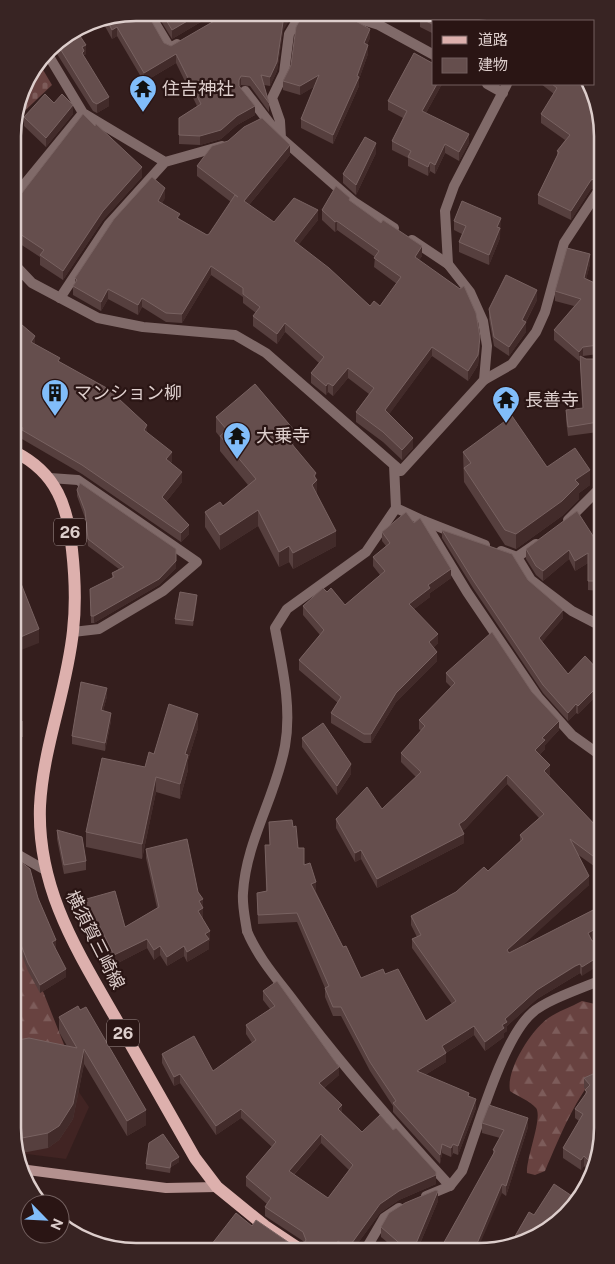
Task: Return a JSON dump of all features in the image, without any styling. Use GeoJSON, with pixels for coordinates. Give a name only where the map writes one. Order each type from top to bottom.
{"type":"FeatureCollection","features":[{"type":"Feature","properties":{"kind":"main road","name":"横須賀三崎線"},"geometry":{"type":"LineString","coordinates":[[21,456],[50,478],[69,520],[75,592],[73,632],[43,782],[40,829],[45,870],[60,917],[195,1158],[217,1187],[265,1226],[290,1243]]}},
{"type":"Feature","properties":{"kind":"street"},"geometry":{"type":"LineString","coordinates":[[154,21],[170,48],[186,40]]}},
{"type":"Feature","properties":{"kind":"street"},"geometry":{"type":"LineString","coordinates":[[281,138],[280,121],[272,98],[284,73],[289,34],[297,21]]}},
{"type":"Feature","properties":{"kind":"street"},"geometry":{"type":"LineString","coordinates":[[365,21],[378,25],[432,54]]}},
{"type":"Feature","properties":{"kind":"street"},"geometry":{"type":"LineString","coordinates":[[51,59],[82,113],[165,162]]}},
{"type":"Feature","properties":{"kind":"street"},"geometry":{"type":"LineString","coordinates":[[448,264],[445,211],[454,186],[505,88],[492,85]]}},
{"type":"Feature","properties":{"kind":"street"},"geometry":{"type":"LineString","coordinates":[[245,91],[260,120],[354,202],[448,264],[470,292],[483,321],[487,346],[484,380]]}},
{"type":"Feature","properties":{"kind":"street"},"geometry":{"type":"LineString","coordinates":[[21,188],[82,113]]}},
{"type":"Feature","properties":{"kind":"street"},"geometry":{"type":"LineString","coordinates":[[60,298],[108,224],[165,162],[224,145],[229,140]]}},
{"type":"Feature","properties":{"kind":"street"},"geometry":{"type":"LineString","coordinates":[[21,271],[32,283],[98,318],[122,324],[235,335],[266,353],[401,471],[484,380],[512,364],[536,332],[546,312],[564,243],[594,198]]}},
{"type":"Feature","properties":{"kind":"street"},"geometry":{"type":"LineString","coordinates":[[394,465],[396,508],[366,552],[287,609],[276,628],[286,686],[286,744],[277,779],[246,867],[242,895],[247,931],[276,977],[350,1073],[450,1186]]}},
{"type":"Feature","properties":{"kind":"street"},"geometry":{"type":"LineString","coordinates":[[50,478],[78,480],[197,562],[163,591],[99,629],[73,632]]}},
{"type":"Feature","properties":{"kind":"street"},"geometry":{"type":"LineString","coordinates":[[559,527],[594,496]]}},
{"type":"Feature","properties":{"kind":"street"},"geometry":{"type":"LineString","coordinates":[[396,508],[424,521],[517,557],[531,580],[572,611],[594,622]]}},
{"type":"Feature","properties":{"kind":"street"},"geometry":{"type":"LineString","coordinates":[[424,521],[467,592],[538,697],[572,735],[594,751]]}},
{"type":"Feature","properties":{"kind":"street"},"geometry":{"type":"LineString","coordinates":[[517,557],[545,537]]}},
{"type":"Feature","properties":{"kind":"street"},"geometry":{"type":"LineString","coordinates":[[21,856],[45,870]]}},
{"type":"Feature","properties":{"kind":"street"},"geometry":{"type":"LineString","coordinates":[[368,1243],[384,1218],[414,1201],[450,1186],[462,1170],[506,1052],[516,1031],[532,1012],[594,983]]}},
{"type":"Feature","properties":{"kind":"street"},"geometry":{"type":"LineString","coordinates":[[29,1170],[166,1188],[217,1187]]}},
{"type":"Feature","properties":{"kind":"shaded area"},"geometry":{"type":"Polygon","coordinates":[[[21,1006],[89,1107],[66,1159],[24,1154],[21,1136],[21,1006]]]}},
{"type":"Feature","properties":{"kind":"green space"},"geometry":{"type":"Polygon","coordinates":[[[43,69],[52,85],[23,112],[33,85],[43,69]]]}},
{"type":"Feature","properties":{"kind":"green space"},"geometry":{"type":"Polygon","coordinates":[[[21,936],[65,1047],[21,1062],[21,936]]]}},
{"type":"Feature","properties":{"kind":"green space"},"geometry":{"type":"Polygon","coordinates":[[[582,1001],[594,1004],[594,1077],[576,1104],[545,1171],[535,1175],[527,1173],[527,1166],[538,1113],[533,1105],[510,1091],[510,1082],[515,1062],[527,1042],[540,1025],[555,1014],[582,1001]]]}},
{"type":"Feature","properties":{"kind":"building"},"geometry":{"type":"Polygon","coordinates":[[[152,21],[164,43],[171,46],[214,21],[284,21],[277,62],[270,77],[261,75],[269,103],[250,77],[241,76],[239,86],[255,106],[237,116],[221,130],[200,136],[179,135],[179,118],[201,104],[176,54],[144,73],[117,27],[112,30],[109,24],[113,23],[152,21]]]}},
{"type":"Feature","properties":{"kind":"building"},"geometry":{"type":"Polygon","coordinates":[[[167,21],[187,21],[172,30],[167,21]]]}},
{"type":"Feature","properties":{"kind":"building"},"geometry":{"type":"Polygon","coordinates":[[[299,21],[356,21],[370,29],[364,43],[368,45],[357,76],[359,77],[333,135],[301,119],[319,75],[300,86],[283,81],[291,65],[296,27],[299,21]]]}},
{"type":"Feature","properties":{"kind":"building"},"geometry":{"type":"Polygon","coordinates":[[[80,36],[86,45],[82,47],[84,51],[82,53],[109,97],[97,104],[93,102],[61,50],[80,36]]]}},
{"type":"Feature","properties":{"kind":"building"},"geometry":{"type":"Polygon","coordinates":[[[414,53],[432,63],[432,85],[436,85],[422,111],[469,134],[459,152],[445,144],[435,165],[430,162],[428,167],[408,157],[411,151],[392,141],[407,111],[388,101],[414,53]]]}},
{"type":"Feature","properties":{"kind":"building"},"geometry":{"type":"Polygon","coordinates":[[[553,85],[582,85],[588,99],[593,121],[594,179],[591,180],[571,211],[538,195],[559,152],[557,151],[570,135],[541,114],[557,88],[553,85]]]}},
{"type":"Feature","properties":{"kind":"building"},"geometry":{"type":"Polygon","coordinates":[[[45,94],[54,103],[62,94],[73,105],[46,138],[24,117],[45,94]]]}},
{"type":"Feature","properties":{"kind":"building"},"geometry":{"type":"Polygon","coordinates":[[[83,114],[142,167],[103,211],[63,271],[40,255],[44,250],[21,235],[21,194],[83,114]]]}},
{"type":"Feature","properties":{"kind":"building"},"geometry":{"type":"Polygon","coordinates":[[[262,118],[290,145],[244,201],[274,222],[294,198],[318,210],[294,241],[329,268],[370,306],[374,301],[380,306],[401,277],[374,258],[379,251],[337,221],[335,222],[322,210],[336,186],[350,198],[349,200],[381,223],[383,220],[422,246],[415,257],[460,289],[464,286],[476,313],[480,337],[478,355],[468,371],[432,347],[385,410],[413,438],[402,450],[383,432],[356,412],[374,388],[348,368],[333,386],[328,383],[326,386],[311,373],[324,357],[285,323],[277,334],[253,316],[260,307],[243,294],[243,288],[211,266],[182,314],[166,313],[142,298],[138,305],[108,289],[101,302],[73,286],[77,280],[75,278],[114,219],[152,177],[165,188],[158,201],[180,214],[177,218],[207,235],[209,234],[235,195],[238,197],[197,166],[212,146],[228,141],[244,127],[262,118]]]}},
{"type":"Feature","properties":{"kind":"building"},"geometry":{"type":"Polygon","coordinates":[[[365,137],[376,143],[356,185],[343,174],[365,137]]]}},
{"type":"Feature","properties":{"kind":"building"},"geometry":{"type":"Polygon","coordinates":[[[462,201],[501,218],[497,227],[500,228],[489,255],[459,242],[466,226],[454,221],[462,201]]]}},
{"type":"Feature","properties":{"kind":"building"},"geometry":{"type":"Polygon","coordinates":[[[567,248],[590,254],[584,278],[594,283],[594,346],[583,347],[579,352],[554,330],[581,299],[555,291],[567,248]]]}},
{"type":"Feature","properties":{"kind":"building"},"geometry":{"type":"Polygon","coordinates":[[[506,275],[537,290],[522,320],[526,322],[509,347],[494,337],[489,309],[506,275]]]}},
{"type":"Feature","properties":{"kind":"building"},"geometry":{"type":"Polygon","coordinates":[[[21,324],[35,336],[31,342],[60,358],[58,361],[121,396],[119,399],[147,425],[144,430],[172,452],[166,459],[182,472],[162,497],[189,525],[181,533],[82,465],[22,430],[23,428],[21,427],[21,324]]]}},
{"type":"Feature","properties":{"kind":"building"},"geometry":{"type":"Polygon","coordinates":[[[580,356],[586,359],[594,359],[594,423],[568,427],[566,410],[583,408],[580,356]]]}},
{"type":"Feature","properties":{"kind":"building"},"geometry":{"type":"Polygon","coordinates":[[[255,384],[294,430],[286,437],[316,473],[314,476],[317,480],[312,485],[336,531],[293,553],[289,546],[279,552],[258,510],[220,535],[205,512],[220,502],[223,506],[256,479],[220,436],[227,430],[216,417],[255,384]]]}},
{"type":"Feature","properties":{"kind":"building"},"geometry":{"type":"Polygon","coordinates":[[[512,416],[547,467],[575,448],[590,470],[575,480],[579,484],[562,501],[516,534],[505,530],[464,468],[471,463],[463,452],[512,416]]]}},
{"type":"Feature","properties":{"kind":"building"},"geometry":{"type":"Polygon","coordinates":[[[80,483],[176,549],[176,561],[159,579],[94,616],[91,616],[90,589],[114,577],[112,573],[124,567],[88,539],[85,511],[77,490],[80,483]]]}},
{"type":"Feature","properties":{"kind":"building"},"geometry":{"type":"Polygon","coordinates":[[[577,511],[594,537],[594,581],[588,581],[588,553],[575,561],[569,550],[543,571],[536,566],[526,549],[577,511]]]}},
{"type":"Feature","properties":{"kind":"building"},"geometry":{"type":"Polygon","coordinates":[[[406,512],[414,523],[420,518],[451,569],[428,585],[430,588],[409,604],[438,634],[429,642],[437,652],[396,693],[371,734],[364,734],[331,713],[341,697],[299,660],[324,630],[303,606],[323,588],[327,592],[331,588],[345,605],[385,571],[373,557],[390,543],[382,532],[406,512]]]}},
{"type":"Feature","properties":{"kind":"building"},"geometry":{"type":"Polygon","coordinates":[[[442,530],[512,554],[528,580],[563,610],[539,638],[568,674],[585,656],[594,666],[594,690],[578,706],[576,704],[568,713],[543,685],[442,530]]]}},
{"type":"Feature","properties":{"kind":"building"},"geometry":{"type":"Polygon","coordinates":[[[21,584],[39,629],[21,637],[21,584]]]}},
{"type":"Feature","properties":{"kind":"building"},"geometry":{"type":"Polygon","coordinates":[[[180,592],[197,595],[193,621],[175,619],[180,592]]]}},
{"type":"Feature","properties":{"kind":"building"},"geometry":{"type":"Polygon","coordinates":[[[492,632],[532,692],[559,721],[542,738],[545,740],[535,750],[550,765],[544,771],[594,824],[594,857],[570,839],[589,876],[507,950],[509,953],[594,910],[594,930],[588,933],[592,941],[594,940],[594,959],[582,967],[580,964],[575,966],[537,990],[505,1019],[507,1022],[502,1025],[504,1028],[485,1042],[474,1026],[442,1046],[446,1053],[417,1071],[469,1093],[468,1096],[476,1099],[458,1146],[453,1144],[451,1148],[442,1144],[440,1155],[393,1103],[396,1101],[370,1062],[341,1007],[333,1007],[325,988],[329,986],[297,913],[258,915],[257,893],[267,891],[265,845],[270,845],[269,822],[292,820],[293,827],[296,826],[298,848],[304,848],[304,865],[310,863],[316,882],[311,884],[343,947],[346,946],[361,978],[383,969],[385,974],[398,969],[426,1021],[456,1001],[412,939],[421,935],[411,916],[456,892],[484,867],[488,871],[523,839],[520,835],[544,814],[507,775],[459,824],[464,834],[377,879],[361,850],[355,853],[336,819],[367,787],[382,809],[421,772],[401,753],[425,726],[419,720],[455,683],[446,673],[492,632]]]}},
{"type":"Feature","properties":{"kind":"building"},"geometry":{"type":"Polygon","coordinates":[[[81,682],[107,688],[101,710],[111,713],[105,743],[72,736],[81,682]]]}},
{"type":"Feature","properties":{"kind":"building"},"geometry":{"type":"Polygon","coordinates":[[[169,704],[198,714],[185,754],[188,755],[180,784],[156,777],[142,844],[86,832],[102,758],[145,767],[149,752],[154,754],[169,704]]]}},
{"type":"Feature","properties":{"kind":"building"},"geometry":{"type":"Polygon","coordinates":[[[21,721],[22,721],[21,737],[21,721]]]}},
{"type":"Feature","properties":{"kind":"building"},"geometry":{"type":"Polygon","coordinates":[[[323,723],[351,764],[337,786],[302,738],[323,723]]]}},
{"type":"Feature","properties":{"kind":"building"},"geometry":{"type":"Polygon","coordinates":[[[57,830],[82,837],[86,861],[64,865],[57,830]]]}},
{"type":"Feature","properties":{"kind":"building"},"geometry":{"type":"Polygon","coordinates":[[[187,839],[198,892],[203,899],[199,901],[203,908],[198,911],[210,931],[205,934],[209,939],[187,952],[184,946],[167,957],[160,946],[154,950],[147,939],[114,955],[97,921],[90,923],[83,900],[115,891],[125,927],[159,907],[146,849],[187,839]]]}},
{"type":"Feature","properties":{"kind":"building"},"geometry":{"type":"Polygon","coordinates":[[[21,862],[30,869],[38,898],[56,940],[52,942],[66,969],[40,985],[21,945],[21,862]]]}},
{"type":"Feature","properties":{"kind":"building"},"geometry":{"type":"Polygon","coordinates":[[[277,981],[339,1067],[319,1083],[342,1105],[338,1109],[362,1132],[380,1115],[393,1130],[396,1128],[436,1172],[436,1175],[399,1191],[380,1204],[352,1243],[341,1243],[338,1241],[337,1243],[304,1243],[306,1240],[303,1232],[265,1207],[271,1198],[246,1177],[276,1142],[241,1109],[216,1126],[180,1074],[174,1077],[162,1054],[194,1036],[213,1071],[256,1040],[246,1025],[275,1006],[263,991],[277,981]],[[321,1134],[289,1171],[328,1198],[353,1165],[321,1134]]]}},
{"type":"Feature","properties":{"kind":"building"},"geometry":{"type":"Polygon","coordinates":[[[78,1006],[80,1010],[86,1007],[146,1110],[127,1121],[84,1049],[73,1104],[59,1126],[48,1133],[21,1138],[21,1039],[29,1038],[77,1048],[59,1017],[78,1006]]]}},
{"type":"Feature","properties":{"kind":"building"},"geometry":{"type":"Polygon","coordinates":[[[594,1074],[594,1136],[589,1161],[584,1156],[581,1160],[563,1148],[583,1114],[575,1109],[587,1092],[585,1090],[590,1085],[584,1078],[594,1074]]]}},
{"type":"Feature","properties":{"kind":"building"},"geometry":{"type":"Polygon","coordinates":[[[489,1105],[528,1118],[506,1186],[502,1184],[477,1243],[444,1243],[495,1151],[493,1150],[504,1130],[482,1123],[489,1105]]]}},
{"type":"Feature","properties":{"kind":"building"},"geometry":{"type":"Polygon","coordinates":[[[163,1134],[179,1157],[171,1162],[170,1168],[146,1164],[149,1143],[163,1134]]]}},
{"type":"Feature","properties":{"kind":"building"},"geometry":{"type":"Polygon","coordinates":[[[554,1184],[572,1196],[549,1219],[514,1237],[529,1212],[534,1215],[554,1184]]]}},
{"type":"Feature","properties":{"kind":"building"},"geometry":{"type":"Polygon","coordinates":[[[436,1190],[438,1191],[416,1243],[399,1243],[381,1227],[389,1213],[405,1203],[436,1190]]]}},
{"type":"Feature","properties":{"kind":"building"},"geometry":{"type":"Polygon","coordinates":[[[236,1213],[252,1226],[256,1220],[290,1243],[213,1243],[236,1213]]]}},
{"type":"Feature","properties":{"kind":"place","name":"住吉神社"},"geometry":{"type":"Point","coordinates":[143,113]}},
{"type":"Feature","properties":{"kind":"place","name":"マンション柳"},"geometry":{"type":"Point","coordinates":[55,417]}},
{"type":"Feature","properties":{"kind":"place","name":"長善寺"},"geometry":{"type":"Point","coordinates":[506,424]}},
{"type":"Feature","properties":{"kind":"place","name":"大乗寺"},"geometry":{"type":"Point","coordinates":[237,460]}}]}
